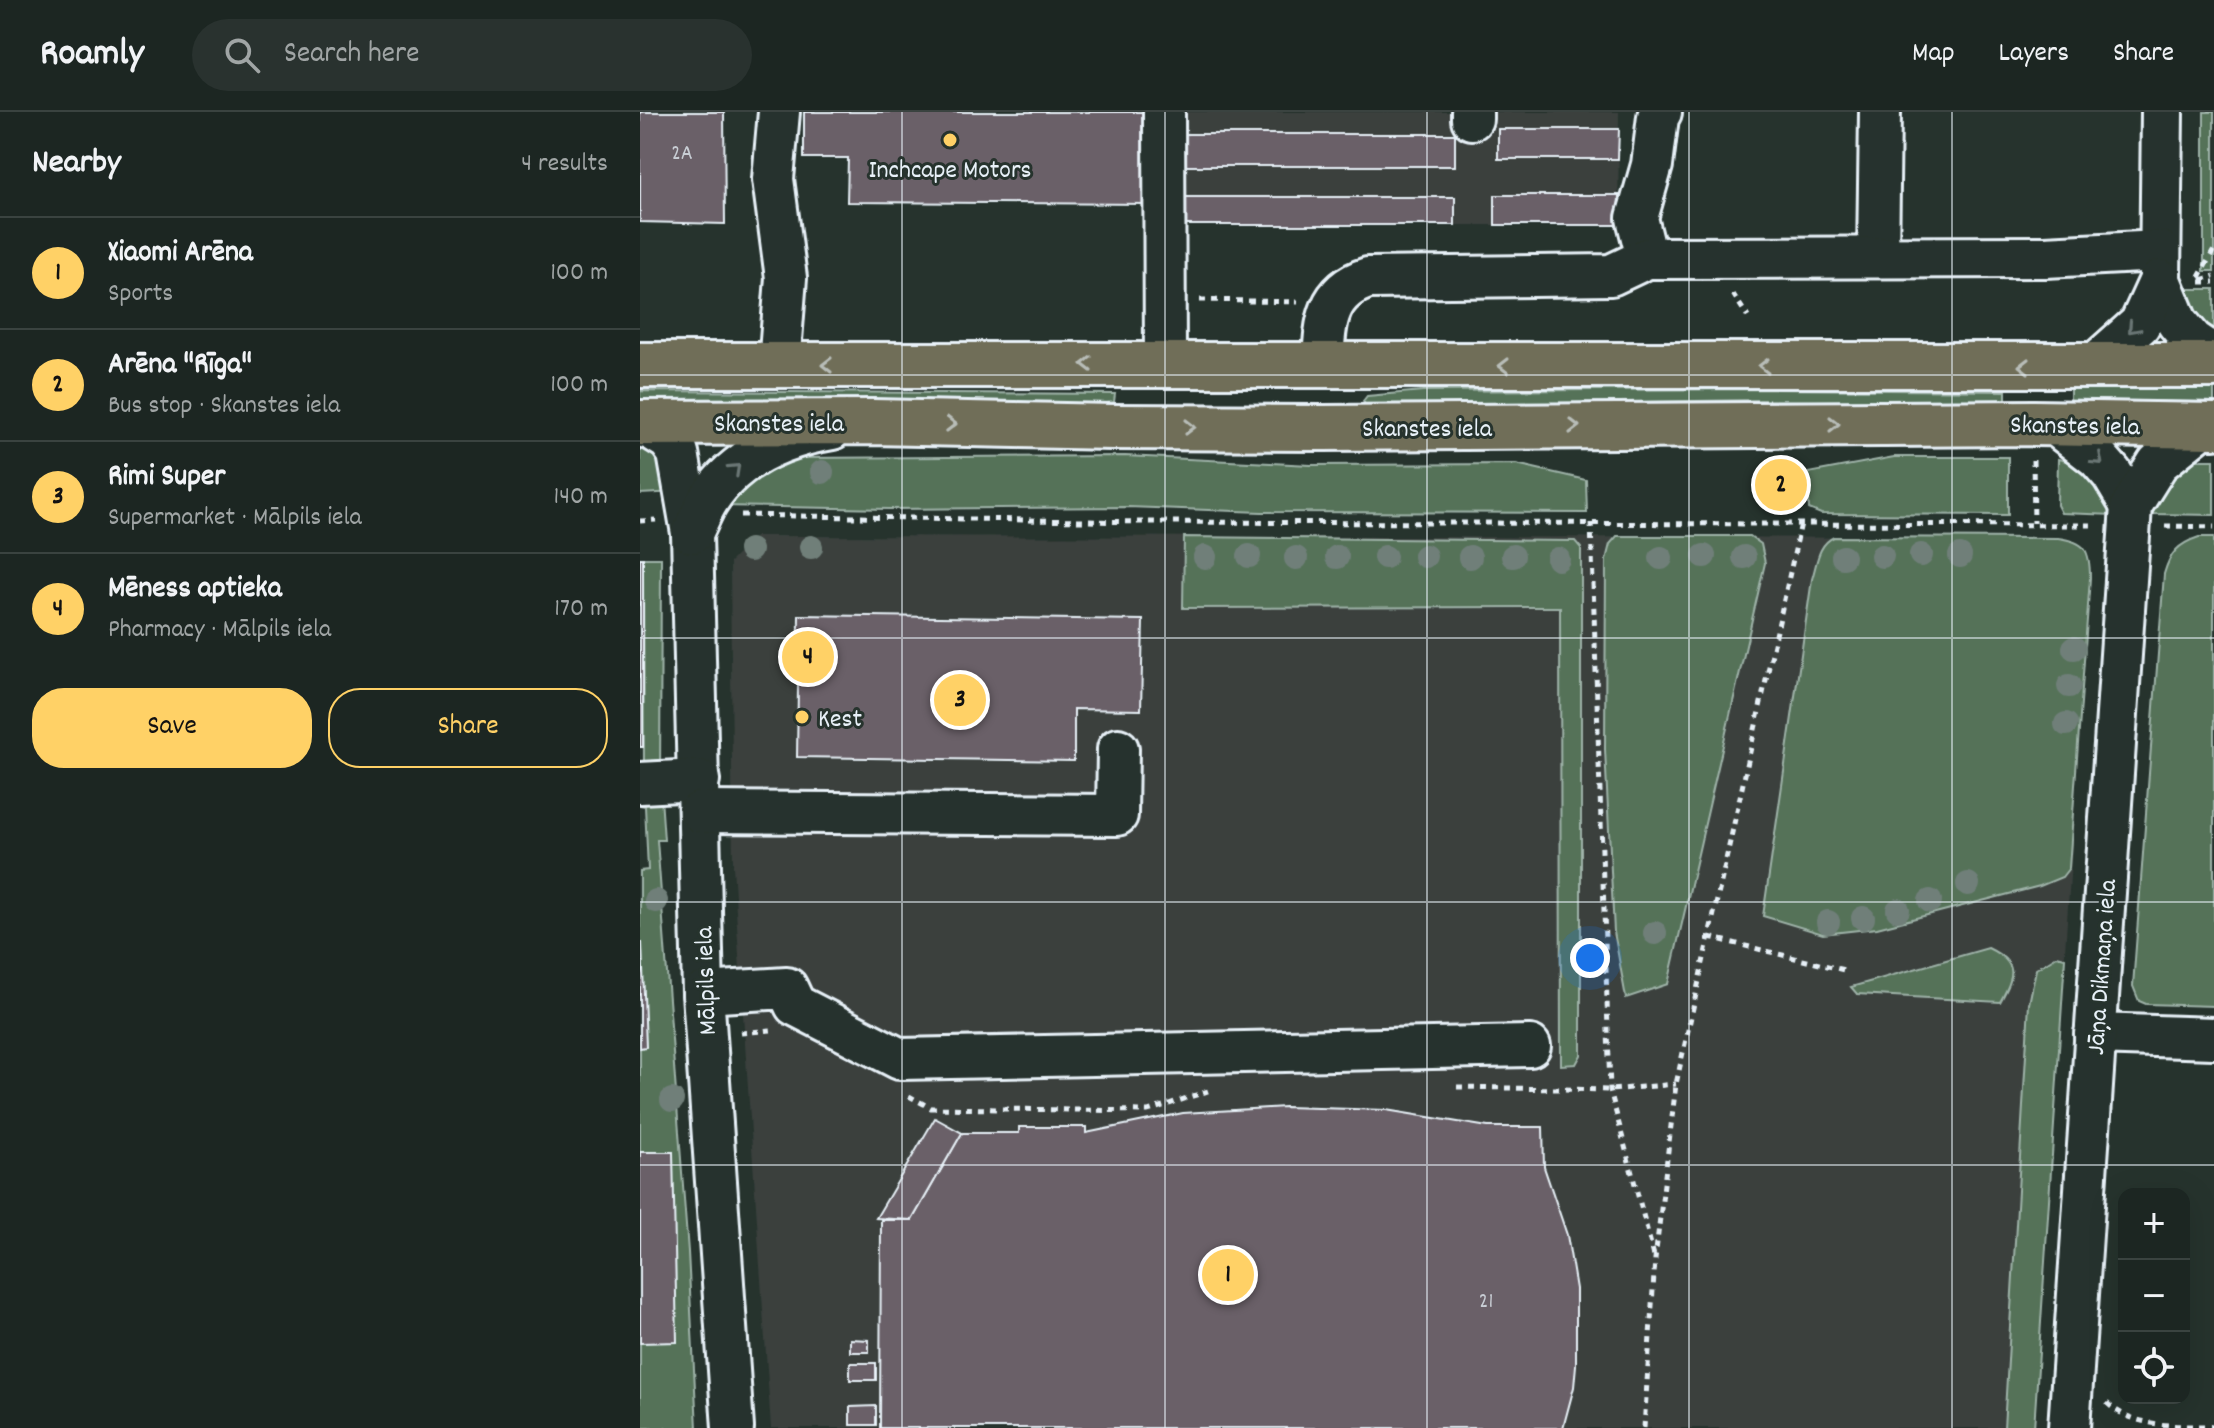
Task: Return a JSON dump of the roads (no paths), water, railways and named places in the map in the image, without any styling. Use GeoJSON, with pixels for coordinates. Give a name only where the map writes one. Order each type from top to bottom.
{"type":"FeatureCollection","features":[{"type":"Feature","properties":{"kind":"main road"},"geometry":{"type":"LineString","coordinates":[[640,365],[2214,365]]}},
{"type":"Feature","properties":{"kind":"main road","name":"Skanstes iela"},"geometry":{"type":"LineString","coordinates":[[640,425],[873,422],[2043,440],[2209,425]]}},
{"type":"Feature","properties":{"kind":"street"},"geometry":{"type":"LineString","coordinates":[[779,112],[773,179],[786,278],[779,365]]}},
{"type":"Feature","properties":{"kind":"street"},"geometry":{"type":"LineString","coordinates":[[1164,112],[1165,364]]}},
{"type":"Feature","properties":{"kind":"street"},"geometry":{"type":"LineString","coordinates":[[1647,258],[1667,216],[1652,165],[1661,112]]}},
{"type":"Feature","properties":{"kind":"street"},"geometry":{"type":"LineString","coordinates":[[1878,257],[1880,112]]}},
{"type":"Feature","properties":{"kind":"street"},"geometry":{"type":"LineString","coordinates":[[2162,112],[2160,266],[2177,322],[2193,341],[2214,355]]}},
{"type":"Feature","properties":{"kind":"street"},"geometry":{"type":"LineString","coordinates":[[1323,365],[1325,323],[1336,299],[1344,289],[1368,278],[1611,275],[1647,258],[2045,257],[2160,266]]}},
{"type":"Feature","properties":{"kind":"street"},"geometry":{"type":"LineString","coordinates":[[2093,366],[2140,324],[2160,266]]}},
{"type":"Feature","properties":{"kind":"street","name":"Mālpils iela"},"geometry":{"type":"LineString","coordinates":[[692,533],[707,501],[731,471],[746,459],[815,432],[873,422]]}},
{"type":"Feature","properties":{"kind":"street","name":"Mālpils iela"},"geometry":{"type":"LineString","coordinates":[[640,425],[669,440],[678,453],[692,533],[703,993],[733,1428]]}},
{"type":"Feature","properties":{"kind":"street","name":"Jāņa Dikmaņa iela"},"geometry":{"type":"LineString","coordinates":[[2069,1428],[2131,519],[2158,463],[2209,425]]}},
{"type":"Feature","properties":{"kind":"street"},"geometry":{"type":"LineString","coordinates":[[2043,440],[2098,458],[2131,519]]}},
{"type":"Feature","properties":{"kind":"street"},"geometry":{"type":"LineString","coordinates":[[640,783],[699,796],[1117,815],[1118,749]]}},
{"type":"Feature","properties":{"kind":"street"},"geometry":{"type":"LineString","coordinates":[[703,993],[787,988],[795,1005],[900,1059],[1530,1046]]}},
{"type":"Feature","properties":{"kind":"street"},"geometry":{"type":"LineString","coordinates":[[2095,1034],[2214,1038]]}},
{"type":"Feature","properties":{"kind":"place","name":"Inchcape Motors"},"geometry":{"type":"Point","coordinates":[950,140]}},
{"type":"Feature","properties":{"kind":"place","name":"Arēna \"Rīga\""},"geometry":{"type":"Point","coordinates":[1781,485]}},
{"type":"Feature","properties":{"kind":"place","name":"Mēness aptieka"},"geometry":{"type":"Point","coordinates":[808,657]}},
{"type":"Feature","properties":{"kind":"place","name":"Rimi Super"},"geometry":{"type":"Point","coordinates":[960,700]}},
{"type":"Feature","properties":{"kind":"place","name":"Kest"},"geometry":{"type":"Point","coordinates":[802,717]}},
{"type":"Feature","properties":{"kind":"place","name":"Xiaomi Arēna"},"geometry":{"type":"Point","coordinates":[1228,1275]}}]}
